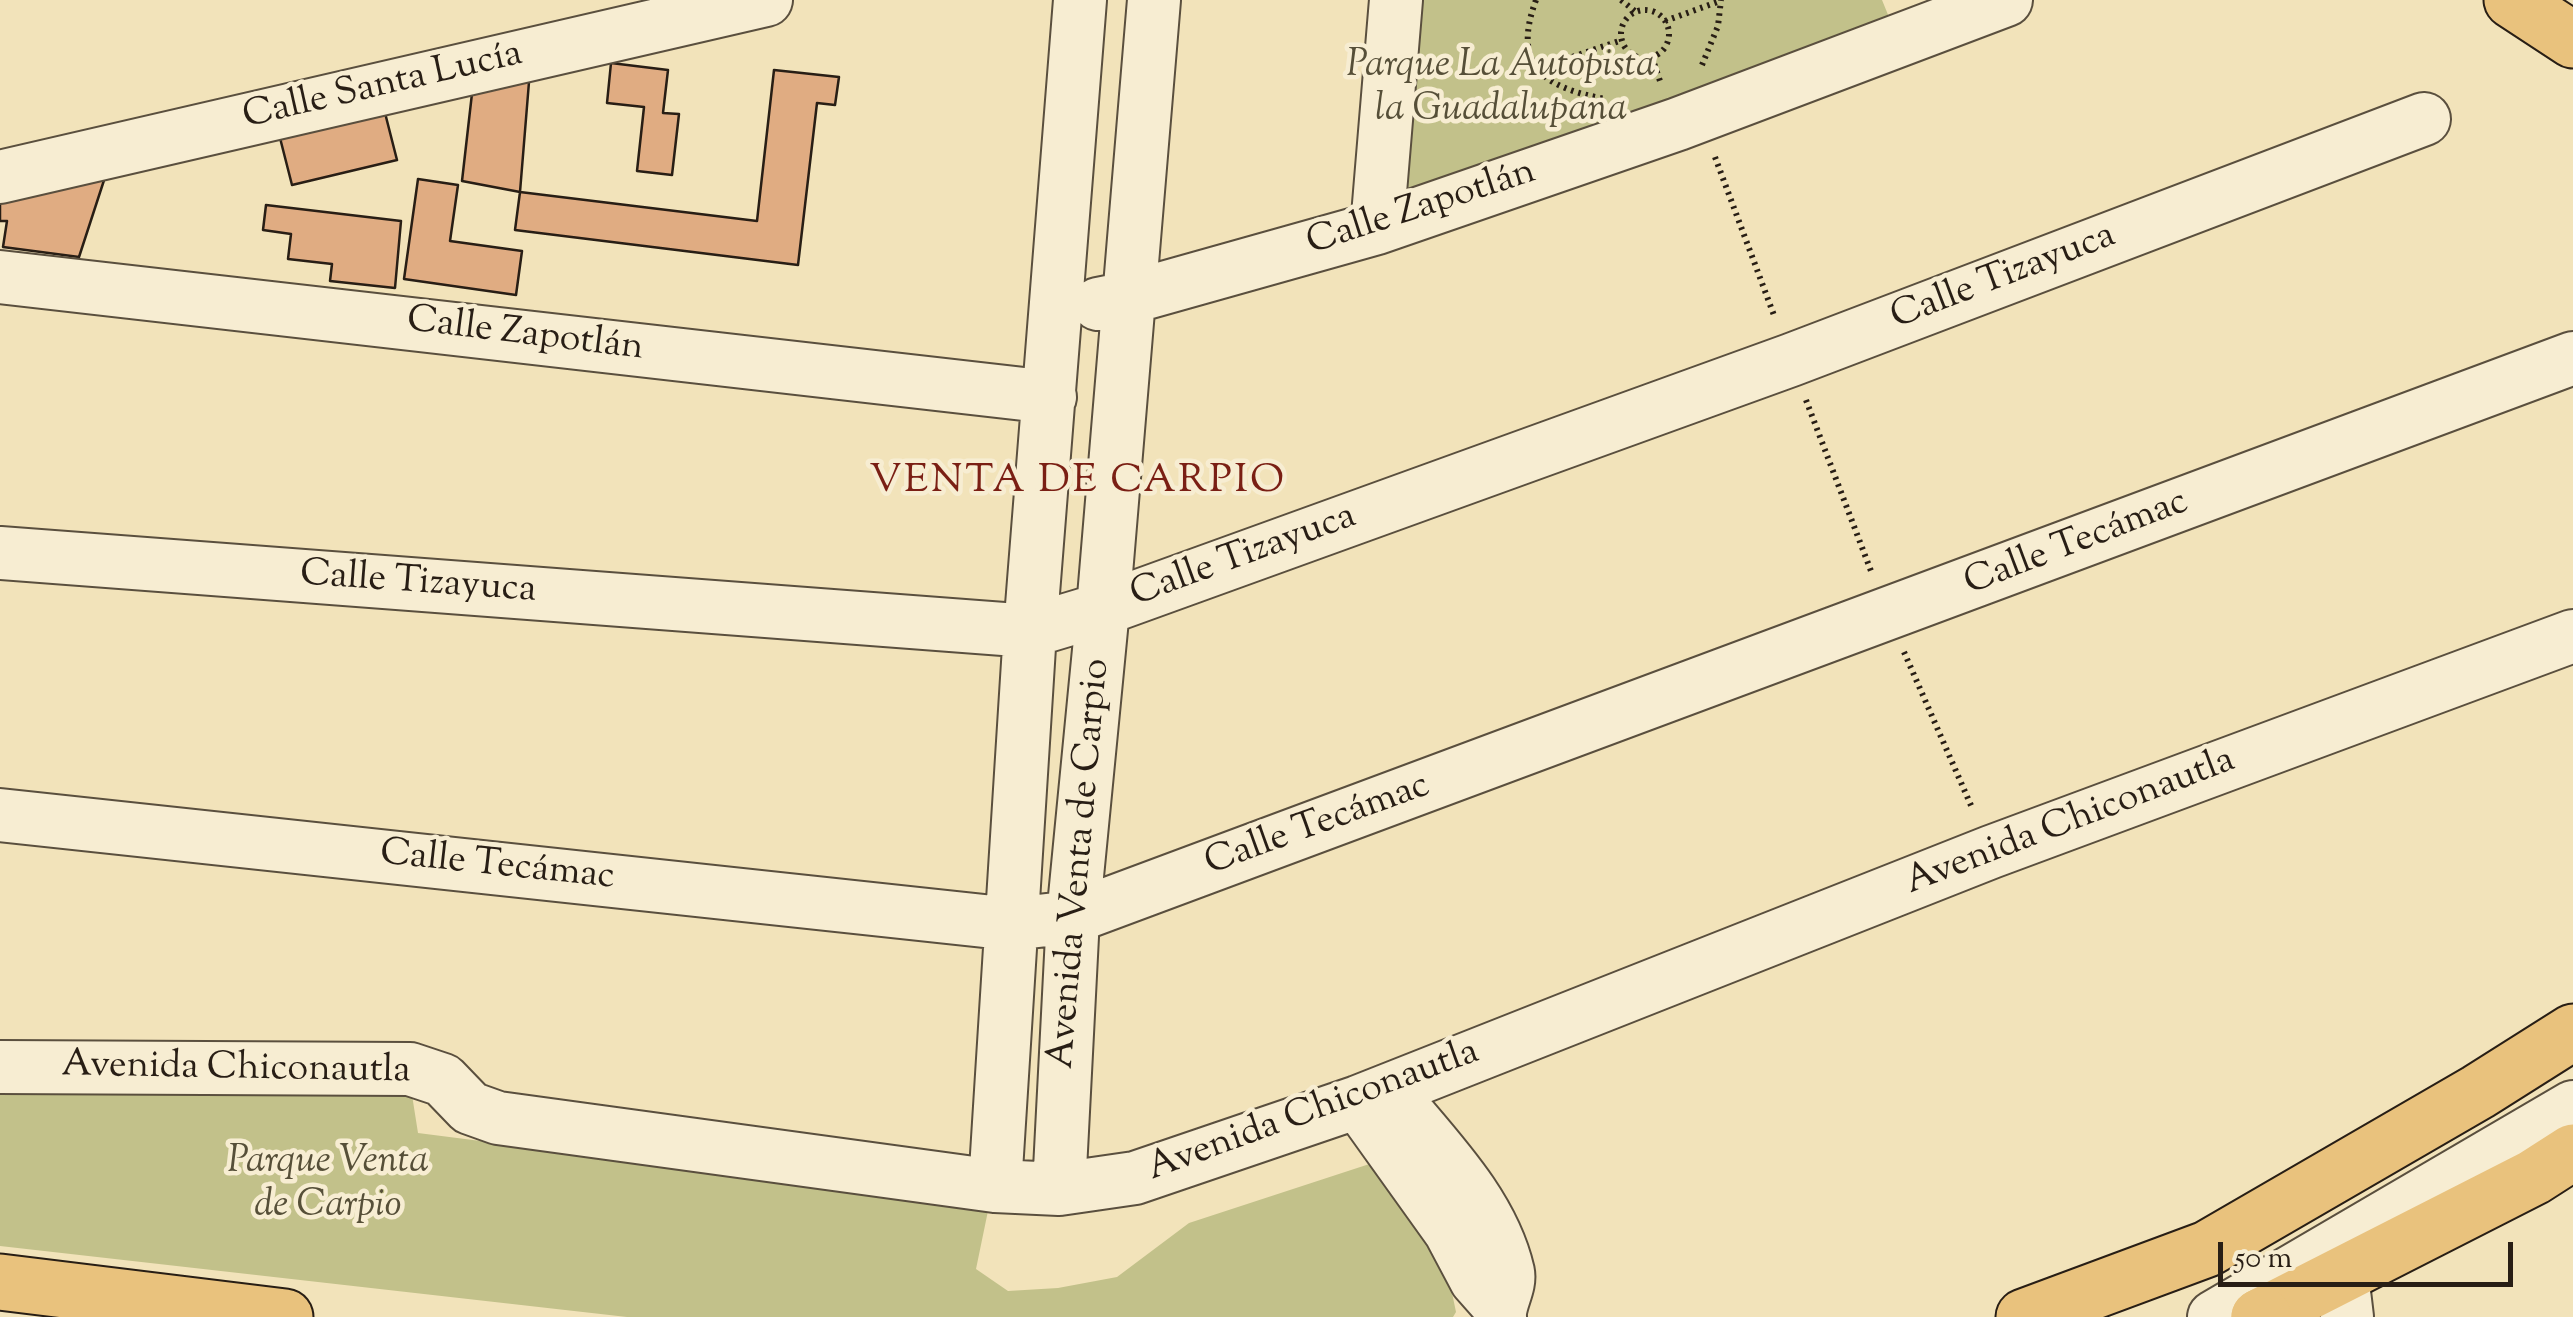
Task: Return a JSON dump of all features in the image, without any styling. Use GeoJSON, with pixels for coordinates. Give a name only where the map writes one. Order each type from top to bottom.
{"type":"FeatureCollection","features":[{"type":"Feature","properties":{"kind":"main road"},"geometry":{"type":"LineString","coordinates":[[2512,0],[2573,40]]}},
{"type":"Feature","properties":{"kind":"main road"},"geometry":{"type":"LineString","coordinates":[[2024,1317],[2207,1249],[2478,1092],[2573,1032]]}},
{"type":"Feature","properties":{"kind":"main road"},"geometry":{"type":"LineString","coordinates":[[2249,1317],[2344,1296],[2573,1152]]}},
{"type":"Feature","properties":{"kind":"main road"},"geometry":{"type":"LineString","coordinates":[[0,1282],[285,1317]]}},
{"type":"Feature","properties":{"kind":"street","name":"Calle Santa Lucía"},"geometry":{"type":"LineString","coordinates":[[0,177],[766,0]]}},
{"type":"Feature","properties":{"kind":"street","name":"Avenida Venta de Carpio"},"geometry":{"type":"LineString","coordinates":[[995,1186],[1030,631],[1080,0]]}},
{"type":"Feature","properties":{"kind":"street","name":"Avenida Venta de Carpio"},"geometry":{"type":"LineString","coordinates":[[1059,1189],[1074,917],[1154,0]]}},
{"type":"Feature","properties":{"kind":"street"},"geometry":{"type":"LineString","coordinates":[[1378,228],[1396,0]]}},
{"type":"Feature","properties":{"kind":"street","name":"Calle Zapotlán"},"geometry":{"type":"LineString","coordinates":[[1056,311],[1128,298],[1378,228],[1699,92],[2006,0]]}},
{"type":"Feature","properties":{"kind":"street","name":"Calle Tizayuca"},"geometry":{"type":"LineString","coordinates":[[0,553],[1030,631],[1103,609],[1791,360],[2424,119]]}},
{"type":"Feature","properties":{"kind":"street","name":"Calle Zapotlán"},"geometry":{"type":"LineString","coordinates":[[0,276],[1050,397]]}},
{"type":"Feature","properties":{"kind":"street","name":"Calle Tecámac"},"geometry":{"type":"LineString","coordinates":[[0,815],[1012,924],[1074,917],[2573,358]]}},
{"type":"Feature","properties":{"kind":"street","name":"Avenida Chiconautla"},"geometry":{"type":"LineString","coordinates":[[0,1067],[410,1068],[443,1080],[470,1108],[498,1118],[995,1186],[1059,1189],[1135,1178],[1373,1096],[1991,852],[2573,636]]}},
{"type":"Feature","properties":{"kind":"street"},"geometry":{"type":"LineString","coordinates":[[1373,1096],[1488,1219],[1509,1276],[1500,1312]]}},
{"type":"Feature","properties":{"kind":"street"},"geometry":{"type":"LineString","coordinates":[[2249,1317],[2573,1107]]}},
{"type":"Feature","properties":{"kind":"street"},"geometry":{"type":"LineString","coordinates":[[0,1291],[219,1317]]}},
{"type":"Feature","properties":{"kind":"path"},"geometry":{"type":"LineString","coordinates":[[1536,0],[1529,35],[1531,62],[1545,80],[1577,94],[1615,101]]}},
{"type":"Feature","properties":{"kind":"path"},"geometry":{"type":"LineString","coordinates":[[1621,0],[1636,12],[1652,12],[1669,28],[1668,42],[1652,57],[1631,53],[1622,40],[1624,24],[1636,12]]}},
{"type":"Feature","properties":{"kind":"path"},"geometry":{"type":"LineString","coordinates":[[1665,21],[1720,0],[1718,26],[1699,92],[1791,360],[1888,616],[1991,852]]}},
{"type":"Feature","properties":{"kind":"path"},"geometry":{"type":"LineString","coordinates":[[1537,68],[1622,40]]}},
{"type":"Feature","properties":{"kind":"green space","name":"Parque La Autopista la Guadalupana"},"geometry":{"type":"Polygon","coordinates":[[[1414,0],[1882,0],[1902,49],[1403,222],[1414,0]]]}},
{"type":"Feature","properties":{"kind":"green space","name":"Parque Venta de Carpio"},"geometry":{"type":"Polygon","coordinates":[[[0,1077],[412,1095],[418,1133],[989,1206],[976,1269],[1008,1291],[1058,1288],[1117,1277],[1189,1223],[1400,1154],[1431,1192],[1456,1312],[1453,1317],[627,1317],[0,1246],[0,1077]]]}},
{"type":"Feature","properties":{"kind":"building"},"geometry":{"type":"Polygon","coordinates":[[[611,63],[668,70],[663,113],[679,114],[672,175],[637,171],[644,107],[607,103],[611,63]]]}},
{"type":"Feature","properties":{"kind":"building"},"geometry":{"type":"Polygon","coordinates":[[[774,70],[839,77],[835,105],[817,103],[798,265],[515,230],[520,192],[757,221],[774,70]]]}},
{"type":"Feature","properties":{"kind":"building"},"geometry":{"type":"Polygon","coordinates":[[[474,76],[529,82],[520,192],[462,181],[474,76]]]}},
{"type":"Feature","properties":{"kind":"building"},"geometry":{"type":"Polygon","coordinates":[[[384,109],[397,160],[292,185],[279,134],[384,109]]]}},
{"type":"Feature","properties":{"kind":"building"},"geometry":{"type":"Polygon","coordinates":[[[108,168],[79,257],[3,247],[7,221],[0,221],[0,191],[108,168]]]}},
{"type":"Feature","properties":{"kind":"building"},"geometry":{"type":"Polygon","coordinates":[[[418,179],[458,185],[450,241],[522,251],[516,295],[404,279],[418,179]]]}},
{"type":"Feature","properties":{"kind":"building"},"geometry":{"type":"Polygon","coordinates":[[[266,205],[401,221],[395,288],[330,281],[332,264],[288,259],[291,234],[263,230],[266,205]]]}},
{"type":"Feature","properties":{"kind":"district","name":"VENTA DE CARPIO"},"geometry":{"type":"Point","coordinates":[1078,484]}}]}
